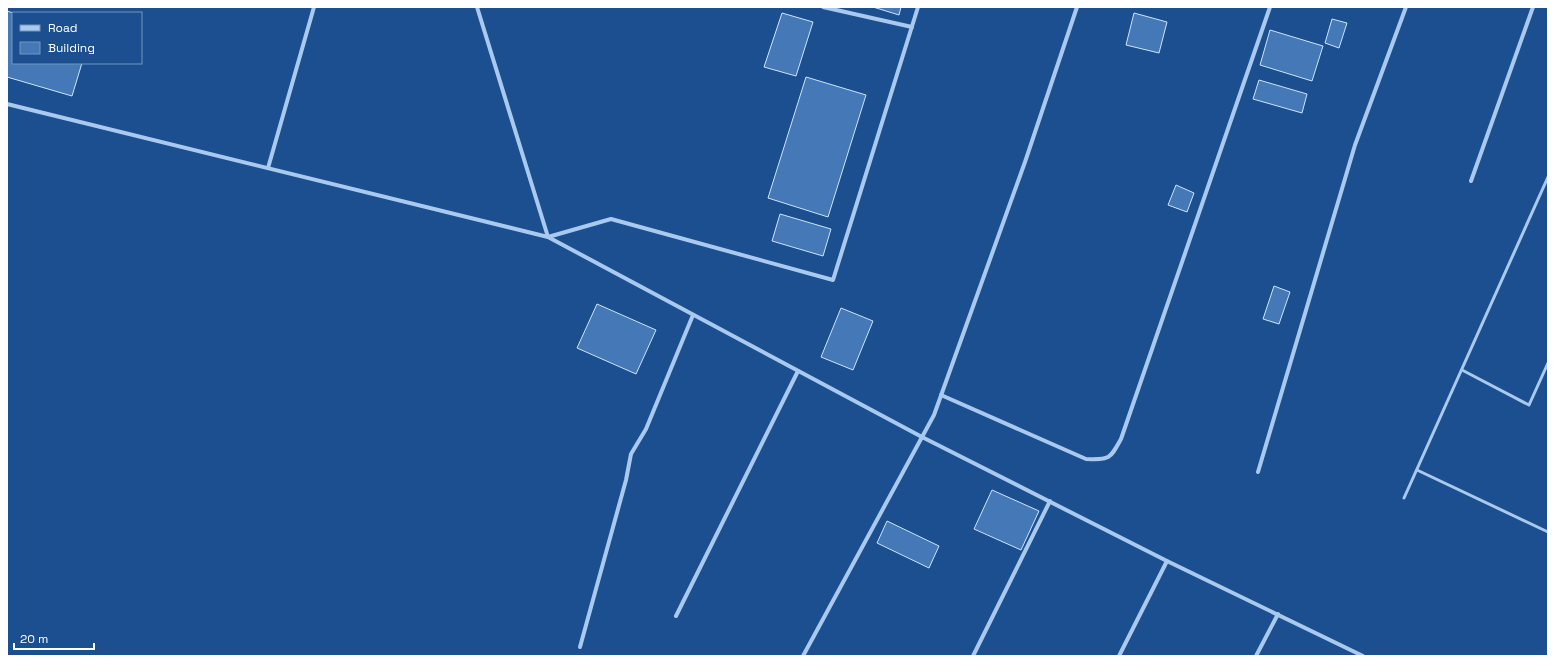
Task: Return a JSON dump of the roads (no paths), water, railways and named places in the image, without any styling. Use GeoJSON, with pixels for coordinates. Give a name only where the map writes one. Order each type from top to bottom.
{"type":"FeatureCollection","features":[{"type":"Feature","properties":{"kind":"street"},"geometry":{"type":"LineString","coordinates":[[268,168],[314,7]]}},
{"type":"Feature","properties":{"kind":"street"},"geometry":{"type":"LineString","coordinates":[[477,7],[548,237]]}},
{"type":"Feature","properties":{"kind":"street"},"geometry":{"type":"LineString","coordinates":[[822,7],[912,27]]}},
{"type":"Feature","properties":{"kind":"street"},"geometry":{"type":"LineString","coordinates":[[548,237],[611,219],[833,280],[918,7]]}},
{"type":"Feature","properties":{"kind":"street"},"geometry":{"type":"LineString","coordinates":[[803,656],[934,415],[1025,162],[1077,7]]}},
{"type":"Feature","properties":{"kind":"street"},"geometry":{"type":"LineString","coordinates":[[941,394],[1086,460],[1103,460],[1111,457],[1122,439],[1270,7]]}},
{"type":"Feature","properties":{"kind":"street"},"geometry":{"type":"LineString","coordinates":[[1258,472],[1355,145],[1406,7]]}},
{"type":"Feature","properties":{"kind":"street"},"geometry":{"type":"LineString","coordinates":[[1471,181],[1533,7]]}},
{"type":"Feature","properties":{"kind":"street"},"geometry":{"type":"LineString","coordinates":[[7,104],[548,237],[922,437],[1167,561],[1363,656]]}},
{"type":"Feature","properties":{"kind":"street"},"geometry":{"type":"LineString","coordinates":[[580,647],[626,480],[631,454],[646,429],[693,315]]}},
{"type":"Feature","properties":{"kind":"street"},"geometry":{"type":"LineString","coordinates":[[676,616],[798,371]]}},
{"type":"Feature","properties":{"kind":"street"},"geometry":{"type":"LineString","coordinates":[[973,656],[1050,501]]}},
{"type":"Feature","properties":{"kind":"street"},"geometry":{"type":"LineString","coordinates":[[1119,656],[1167,561]]}},
{"type":"Feature","properties":{"kind":"street"},"geometry":{"type":"LineString","coordinates":[[1256,656],[1278,614]]}},
{"type":"Feature","properties":{"kind":"lane"},"geometry":{"type":"LineString","coordinates":[[1404,498],[1548,177]]}},
{"type":"Feature","properties":{"kind":"lane"},"geometry":{"type":"LineString","coordinates":[[1462,370],[1529,405],[1548,363]]}},
{"type":"Feature","properties":{"kind":"lane"},"geometry":{"type":"LineString","coordinates":[[1417,470],[1548,532]]}}]}
